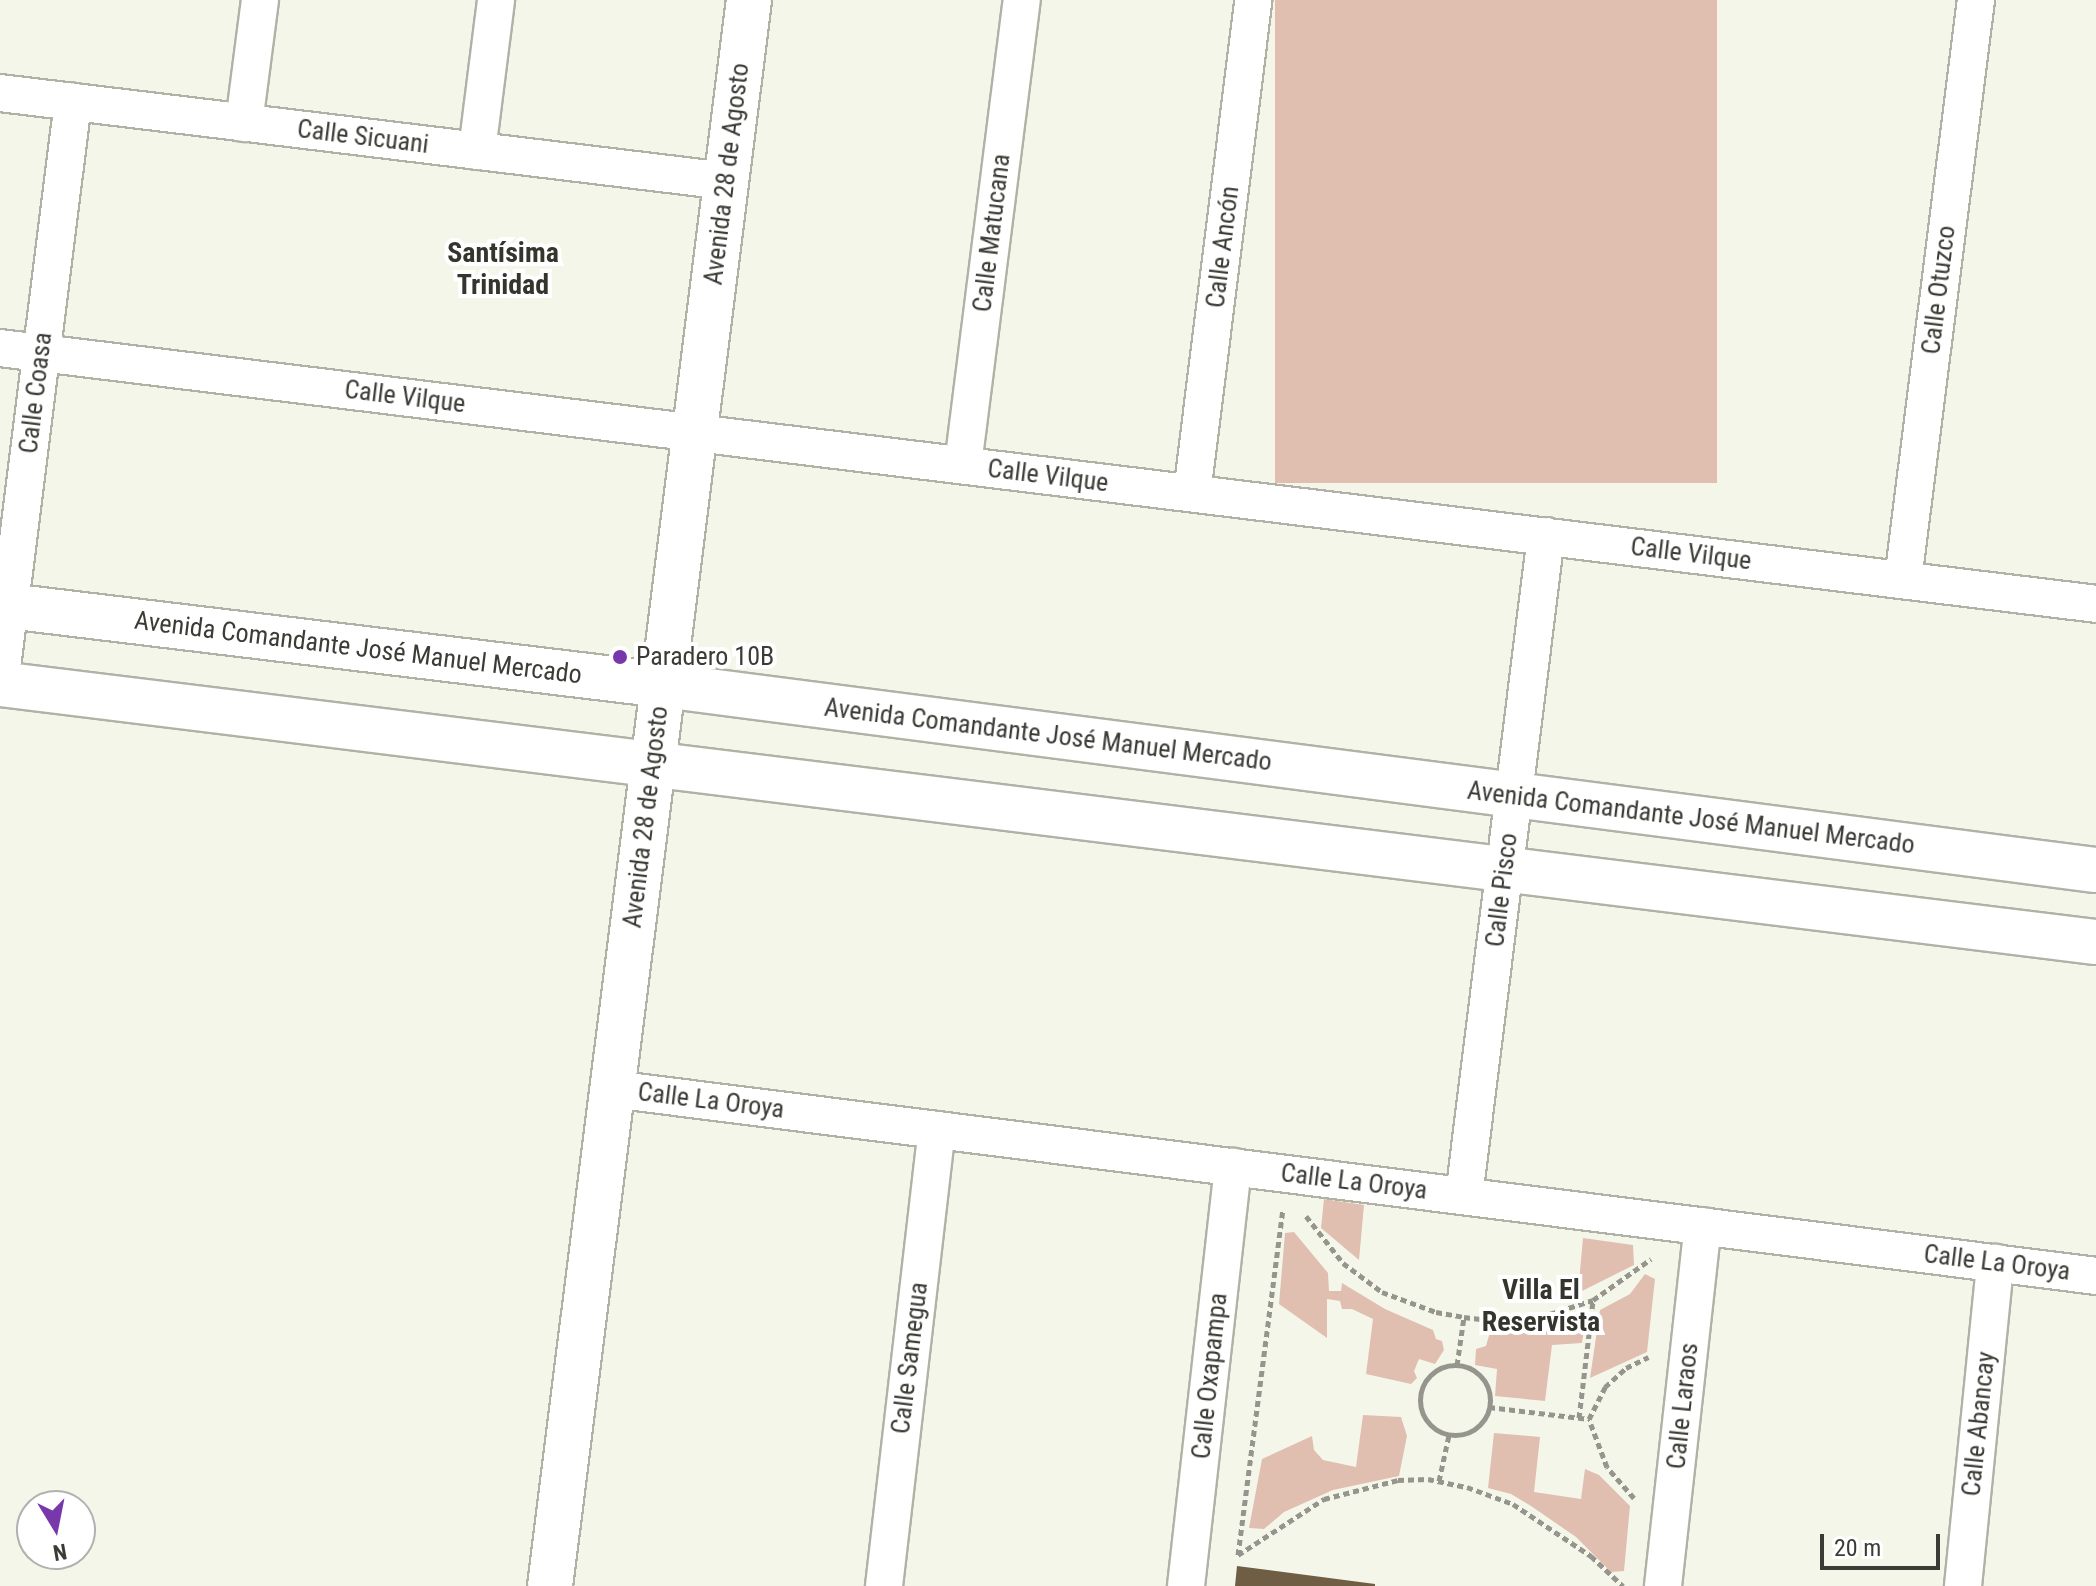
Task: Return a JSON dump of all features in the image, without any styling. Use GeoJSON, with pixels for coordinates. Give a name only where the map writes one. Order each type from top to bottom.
{"type":"FeatureCollection","features":[{"type":"Feature","properties":{"kind":"street"},"geometry":{"type":"LineString","coordinates":[[244,123],[260,0]]}},
{"type":"Feature","properties":{"kind":"street"},"geometry":{"type":"LineString","coordinates":[[477,151],[496,0]]}},
{"type":"Feature","properties":{"kind":"street","name":"Avenida 28 de Agosto"},"geometry":{"type":"LineString","coordinates":[[550,1586],[749,0]]}},
{"type":"Feature","properties":{"kind":"street","name":"Calle Matucana"},"geometry":{"type":"LineString","coordinates":[[963,465],[1022,0]]}},
{"type":"Feature","properties":{"kind":"street","name":"Calle Ancón"},"geometry":{"type":"LineString","coordinates":[[1192,493],[1253,0]]}},
{"type":"Feature","properties":{"kind":"street","name":"Calle Otuzco"},"geometry":{"type":"LineString","coordinates":[[1903,580],[1976,0]]}},
{"type":"Feature","properties":{"kind":"street","name":"Calle Sicuani"},"geometry":{"type":"LineString","coordinates":[[0,93],[726,181]]}},
{"type":"Feature","properties":{"kind":"street","name":"Calle Coasa"},"geometry":{"type":"LineString","coordinates":[[0,684],[5,605],[73,102]]}},
{"type":"Feature","properties":{"kind":"street","name":"Calle Vilque"},"geometry":{"type":"LineString","coordinates":[[0,348],[2096,604]]}},
{"type":"Feature","properties":{"kind":"street","name":"Calle Pisco"},"geometry":{"type":"LineString","coordinates":[[1464,1196],[1546,536]]}},
{"type":"Feature","properties":{"kind":"street","name":"Avenida Comandante José Manuel Mercado"},"geometry":{"type":"LineString","coordinates":[[5,605],[663,685],[2096,870]]}},
{"type":"Feature","properties":{"kind":"street"},"geometry":{"type":"LineString","coordinates":[[0,684],[2096,942]]}},
{"type":"Feature","properties":{"kind":"street","name":"Calle La Oroya"},"geometry":{"type":"LineString","coordinates":[[612,1089],[2096,1276]]}},
{"type":"Feature","properties":{"kind":"street","name":"Calle Samegua"},"geometry":{"type":"LineString","coordinates":[[884,1586],[937,1130]]}},
{"type":"Feature","properties":{"kind":"street","name":"Calle Oxapampa"},"geometry":{"type":"LineString","coordinates":[[1186,1586],[1233,1167]]}},
{"type":"Feature","properties":{"kind":"street","name":"Calle Laraos"},"geometry":{"type":"LineString","coordinates":[[1663,1586],[1703,1226]]}},
{"type":"Feature","properties":{"kind":"street","name":"Calle Abancay"},"geometry":{"type":"LineString","coordinates":[[1963,1586],[1995,1263]]}},
{"type":"Feature","properties":{"kind":"path"},"geometry":{"type":"LineString","coordinates":[[1284,1200],[1238,1555],[1324,1499],[1398,1480],[1439,1481],[1467,1487],[1513,1504],[1591,1556],[1623,1586]]}},
{"type":"Feature","properties":{"kind":"path"},"geometry":{"type":"LineString","coordinates":[[1301,1209],[1343,1263],[1382,1292],[1436,1312],[1489,1320],[1550,1314],[1593,1300],[1638,1270],[1662,1249]]}},
{"type":"Feature","properties":{"kind":"path"},"geometry":{"type":"LineString","coordinates":[[1579,1418],[1593,1300]]}},
{"type":"Feature","properties":{"kind":"path"},"geometry":{"type":"LineString","coordinates":[[1457,1365],[1464,1317]]}},
{"type":"Feature","properties":{"kind":"path"},"geometry":{"type":"LineString","coordinates":[[1643,1507],[1607,1467],[1589,1419],[1605,1387],[1626,1368],[1660,1352]]}},
{"type":"Feature","properties":{"kind":"path"},"geometry":{"type":"LineString","coordinates":[[1457,1365],[1481,1376],[1488,1388],[1489,1407],[1482,1423],[1472,1430],[1449,1435],[1435,1429],[1424,1418],[1420,1404],[1422,1389],[1430,1375],[1442,1367],[1457,1365]]}},
{"type":"Feature","properties":{"kind":"path"},"geometry":{"type":"LineString","coordinates":[[1489,1407],[1589,1419]]}},
{"type":"Feature","properties":{"kind":"path"},"geometry":{"type":"LineString","coordinates":[[1439,1481],[1449,1435]]}},
{"type":"Feature","properties":{"kind":"shaded area"},"geometry":{"type":"Polygon","coordinates":[[[1275,0],[1717,0],[1717,483],[1275,483],[1275,0]]]}},
{"type":"Feature","properties":{"kind":"shaded area"},"geometry":{"type":"Polygon","coordinates":[[[1324,1199],[1364,1205],[1359,1260],[1321,1228],[1324,1199]]]}},
{"type":"Feature","properties":{"kind":"shaded area"},"geometry":{"type":"Polygon","coordinates":[[[1294,1232],[1328,1273],[1329,1291],[1341,1291],[1342,1283],[1385,1309],[1433,1330],[1436,1339],[1442,1341],[1444,1350],[1435,1364],[1419,1359],[1414,1371],[1417,1378],[1411,1384],[1366,1374],[1373,1319],[1352,1309],[1342,1309],[1340,1301],[1327,1299],[1327,1338],[1279,1304],[1285,1233],[1294,1232]]]}},
{"type":"Feature","properties":{"kind":"shaded area"},"geometry":{"type":"Polygon","coordinates":[[[1583,1238],[1633,1245],[1634,1265],[1578,1293],[1583,1238]]]}},
{"type":"Feature","properties":{"kind":"shaded area"},"geometry":{"type":"Polygon","coordinates":[[[1645,1274],[1655,1279],[1647,1352],[1590,1378],[1600,1310],[1630,1294],[1645,1274]]]}},
{"type":"Feature","properties":{"kind":"shaded area"},"geometry":{"type":"Polygon","coordinates":[[[1586,1316],[1582,1343],[1552,1345],[1545,1401],[1495,1396],[1497,1369],[1475,1365],[1476,1349],[1486,1346],[1490,1332],[1538,1327],[1586,1316]]]}},
{"type":"Feature","properties":{"kind":"shaded area"},"geometry":{"type":"Polygon","coordinates":[[[1363,1415],[1401,1417],[1407,1436],[1399,1476],[1333,1490],[1284,1512],[1264,1529],[1249,1528],[1262,1459],[1312,1436],[1314,1450],[1323,1460],[1356,1467],[1363,1415]]]}},
{"type":"Feature","properties":{"kind":"shaded area"},"geometry":{"type":"Polygon","coordinates":[[[1494,1433],[1540,1437],[1534,1492],[1581,1499],[1585,1469],[1599,1475],[1630,1506],[1624,1571],[1611,1572],[1576,1537],[1531,1506],[1511,1494],[1488,1488],[1494,1433]]]}},
{"type":"Feature","properties":{"kind":"building"},"geometry":{"type":"Polygon","coordinates":[[[1237,1566],[1375,1584],[1375,1586],[1235,1586],[1237,1566]]]}},
{"type":"Feature","properties":{"kind":"place","name":"Paradero 10B"},"geometry":{"type":"Point","coordinates":[620,657]}},
{"type":"Feature","properties":{"kind":"district","name":"Santísima Trinidad"},"geometry":{"type":"Point","coordinates":[503,269]}},
{"type":"Feature","properties":{"kind":"district","name":"Villa El Reservista"},"geometry":{"type":"Point","coordinates":[1541,1306]}}]}
